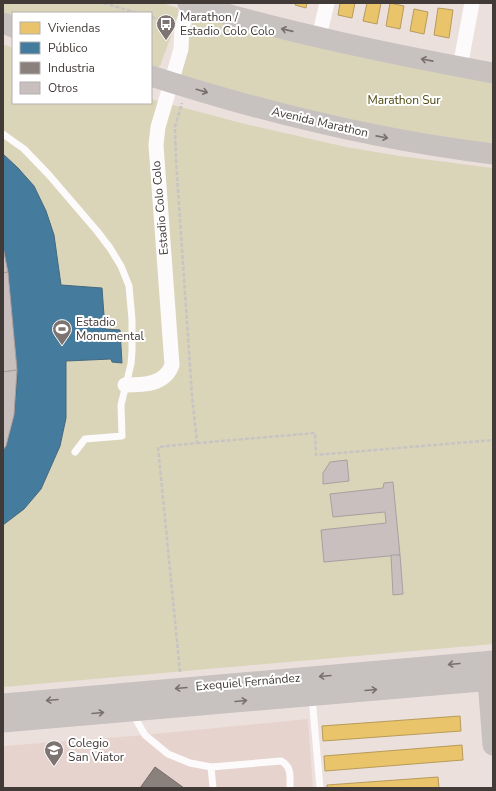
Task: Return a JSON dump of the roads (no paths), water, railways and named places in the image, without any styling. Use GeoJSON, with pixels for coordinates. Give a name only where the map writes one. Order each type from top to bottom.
{"type":"FeatureCollection","features":[{"type":"Feature","properties":{"kind":"main road"},"geometry":{"type":"LineString","coordinates":[[189,3],[269,26],[493,73]]}},
{"type":"Feature","properties":{"kind":"main road","name":"Avenida Marathon"},"geometry":{"type":"LineString","coordinates":[[161,80],[328,125],[402,141],[493,154]]}},
{"type":"Feature","properties":{"kind":"main road"},"geometry":{"type":"LineString","coordinates":[[491,674],[493,745]]}},
{"type":"Feature","properties":{"kind":"main road","name":"Exequiel Fernández"},"geometry":{"type":"LineString","coordinates":[[3,704],[212,695],[491,674]]}},
{"type":"Feature","properties":{"kind":"main road","name":"Exequiel Fernández"},"geometry":{"type":"LineString","coordinates":[[3,722],[130,710],[212,695],[312,695],[491,674]]}},
{"type":"Feature","properties":{"kind":"street","name":"Estadio Colo Colo"},"geometry":{"type":"LineString","coordinates":[[126,385],[153,383],[165,370],[147,147],[149,126],[161,80],[172,46],[182,27],[189,3]]}},
{"type":"Feature","properties":{"kind":"street"},"geometry":{"type":"LineString","coordinates":[[318,37],[327,3]]}},
{"type":"Feature","properties":{"kind":"street"},"geometry":{"type":"LineString","coordinates":[[460,67],[472,3]]}},
{"type":"Feature","properties":{"kind":"lane"},"geometry":{"type":"LineString","coordinates":[[3,134],[24,149],[49,175],[97,231],[121,266],[129,286],[132,320],[132,351],[128,377],[121,405],[122,436],[85,438],[75,452]]}},
{"type":"Feature","properties":{"kind":"lane"},"geometry":{"type":"LineString","coordinates":[[312,695],[320,788]]}},
{"type":"Feature","properties":{"kind":"lane"},"geometry":{"type":"LineString","coordinates":[[130,710],[145,735],[168,754],[190,762],[211,767],[281,761],[289,768],[290,788]]}},
{"type":"Feature","properties":{"kind":"lane"},"geometry":{"type":"LineString","coordinates":[[211,767],[214,788]]}},
{"type":"Feature","properties":{"kind":"place","name":"Marathon / Estadio Colo Colo"},"geometry":{"type":"Point","coordinates":[166,41]}},
{"type":"Feature","properties":{"kind":"place","name":"Estadio Monumental"},"geometry":{"type":"Point","coordinates":[62,346]}},
{"type":"Feature","properties":{"kind":"place","name":"Colegio San Viator"},"geometry":{"type":"Point","coordinates":[54,767]}},
{"type":"Feature","properties":{"kind":"park label","name":"Marathon Sur"},"geometry":{"type":"Point","coordinates":[404,100]}}]}
